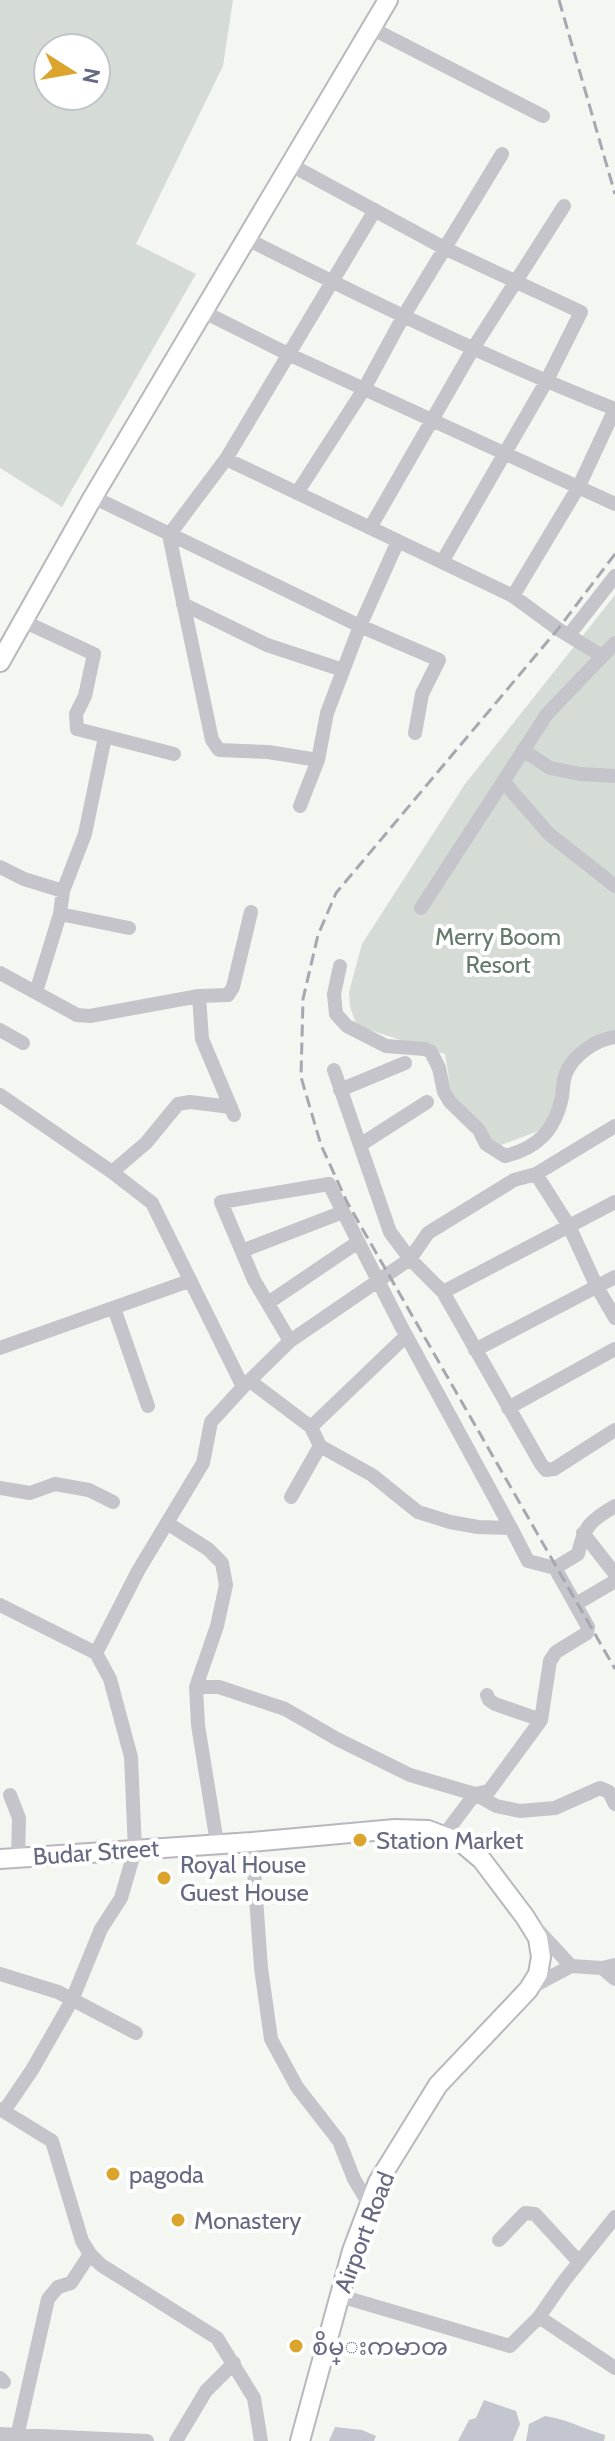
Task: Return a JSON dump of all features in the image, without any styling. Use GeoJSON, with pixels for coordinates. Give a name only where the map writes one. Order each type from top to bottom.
{"type":"FeatureCollection","features":[{"type":"Feature","properties":{"kind":"main road"},"geometry":{"type":"LineString","coordinates":[[0,662],[93,497],[388,0]]}},
{"type":"Feature","properties":{"kind":"main road","name":"Budar Street"},"geometry":{"type":"LineString","coordinates":[[9,1859],[395,1829],[428,1830],[462,1843],[482,1860],[525,1917],[538,1938],[541,1957],[533,1982]]}},
{"type":"Feature","properties":{"kind":"main road","name":"Airport Road"},"geometry":{"type":"LineString","coordinates":[[300,2441],[352,2251],[378,2182],[438,2085],[533,1982]]}},
{"type":"Feature","properties":{"kind":"street"},"geometry":{"type":"LineString","coordinates":[[371,28],[543,116]]}},
{"type":"Feature","properties":{"kind":"street"},"geometry":{"type":"LineString","coordinates":[[297,493],[364,389],[403,317],[502,154]]}},
{"type":"Feature","properties":{"kind":"street"},"geometry":{"type":"LineString","coordinates":[[291,165],[446,249],[581,312],[546,382],[442,562]]}},
{"type":"Feature","properties":{"kind":"street"},"geometry":{"type":"LineString","coordinates":[[370,528],[474,347],[564,206]]}},
{"type":"Feature","properties":{"kind":"street"},"geometry":{"type":"LineString","coordinates":[[318,760],[215,748],[169,535],[226,459],[375,210]]}},
{"type":"Feature","properties":{"kind":"street"},"geometry":{"type":"LineString","coordinates":[[247,239],[403,317],[546,382],[615,409],[579,486],[513,596]]}},
{"type":"Feature","properties":{"kind":"street"},"geometry":{"type":"LineString","coordinates":[[204,312],[288,354],[615,504]]}},
{"type":"Feature","properties":{"kind":"street"},"geometry":{"type":"LineString","coordinates":[[226,459],[513,596],[602,656]]}},
{"type":"Feature","properties":{"kind":"street"},"geometry":{"type":"LineString","coordinates":[[93,497],[360,626],[439,660],[422,694],[415,733]]}},
{"type":"Feature","properties":{"kind":"street"},"geometry":{"type":"LineString","coordinates":[[300,806],[318,760],[327,713],[360,626],[398,541]]}},
{"type":"Feature","properties":{"kind":"street"},"geometry":{"type":"LineString","coordinates":[[569,635],[615,576]]}},
{"type":"Feature","properties":{"kind":"street"},"geometry":{"type":"LineString","coordinates":[[183,604],[267,645],[343,670]]}},
{"type":"Feature","properties":{"kind":"street"},"geometry":{"type":"LineString","coordinates":[[25,622],[94,654],[85,696],[76,714],[77,729],[174,754]]}},
{"type":"Feature","properties":{"kind":"street"},"geometry":{"type":"LineString","coordinates":[[421,908],[547,714],[615,643]]}},
{"type":"Feature","properties":{"kind":"street"},"geometry":{"type":"LineString","coordinates":[[36,992],[60,914],[63,891],[85,834],[105,737]]}},
{"type":"Feature","properties":{"kind":"street"},"geometry":{"type":"LineString","coordinates":[[523,750],[550,768],[615,776]]}},
{"type":"Feature","properties":{"kind":"street"},"geometry":{"type":"LineString","coordinates":[[503,781],[549,834],[615,886]]}},
{"type":"Feature","properties":{"kind":"street"},"geometry":{"type":"LineString","coordinates":[[0,867],[24,879],[63,891]]}},
{"type":"Feature","properties":{"kind":"street"},"geometry":{"type":"LineString","coordinates":[[0,973],[77,1015],[90,1016],[199,996],[228,995],[233,987],[251,912]]}},
{"type":"Feature","properties":{"kind":"street"},"geometry":{"type":"LineString","coordinates":[[60,914],[129,928]]}},
{"type":"Feature","properties":{"kind":"street"},"geometry":{"type":"LineString","coordinates":[[340,966],[334,994],[336,1014],[347,1026],[386,1046],[431,1052],[450,1102],[479,1130],[486,1144],[505,1156],[521,1151],[550,1131],[558,1113],[566,1072],[601,1040],[615,1037]]}},
{"type":"Feature","properties":{"kind":"street"},"geometry":{"type":"LineString","coordinates":[[112,1172],[146,1143],[178,1104],[190,1102],[232,1111],[202,1039],[199,996]]}},
{"type":"Feature","properties":{"kind":"street"},"geometry":{"type":"LineString","coordinates":[[0,1030],[23,1043]]}},
{"type":"Feature","properties":{"kind":"street"},"geometry":{"type":"LineString","coordinates":[[340,1090],[405,1063]]}},
{"type":"Feature","properties":{"kind":"street"},"geometry":{"type":"LineString","coordinates":[[334,1070],[390,1232],[410,1259],[443,1292],[546,1470],[554,1469],[615,1430]]}},
{"type":"Feature","properties":{"kind":"street"},"geometry":{"type":"LineString","coordinates":[[0,1095],[152,1203],[189,1281],[247,1384],[311,1427],[320,1446],[372,1475],[418,1512],[464,1525],[511,1528]]}},
{"type":"Feature","properties":{"kind":"street"},"geometry":{"type":"LineString","coordinates":[[360,1145],[427,1102]]}},
{"type":"Feature","properties":{"kind":"street"},"geometry":{"type":"LineString","coordinates":[[96,1653],[203,1463],[211,1422],[247,1384],[290,1341],[410,1259],[428,1233],[514,1180],[536,1174],[615,1126]]}},
{"type":"Feature","properties":{"kind":"street"},"geometry":{"type":"LineString","coordinates":[[536,1174],[569,1226],[615,1318]]}},
{"type":"Feature","properties":{"kind":"street"},"geometry":{"type":"LineString","coordinates":[[290,1341],[242,1251],[221,1202],[329,1184],[406,1336],[528,1561],[555,1568],[588,1627],[587,1633],[556,1652],[550,1661],[541,1720],[489,1791],[475,1794],[444,1835]]}},
{"type":"Feature","properties":{"kind":"street"},"geometry":{"type":"LineString","coordinates":[[443,1292],[615,1202]]}},
{"type":"Feature","properties":{"kind":"street"},"geometry":{"type":"LineString","coordinates":[[242,1251],[343,1212]]}},
{"type":"Feature","properties":{"kind":"street"},"geometry":{"type":"LineString","coordinates":[[268,1303],[358,1242]]}},
{"type":"Feature","properties":{"kind":"street"},"geometry":{"type":"LineString","coordinates":[[475,1350],[615,1277]]}},
{"type":"Feature","properties":{"kind":"street"},"geometry":{"type":"LineString","coordinates":[[0,1348],[189,1281]]}},
{"type":"Feature","properties":{"kind":"street"},"geometry":{"type":"LineString","coordinates":[[114,1308],[148,1406]]}},
{"type":"Feature","properties":{"kind":"street"},"geometry":{"type":"LineString","coordinates":[[311,1427],[406,1336]]}},
{"type":"Feature","properties":{"kind":"street"},"geometry":{"type":"LineString","coordinates":[[508,1408],[615,1349]]}},
{"type":"Feature","properties":{"kind":"street"},"geometry":{"type":"LineString","coordinates":[[291,1497],[320,1446]]}},
{"type":"Feature","properties":{"kind":"street"},"geometry":{"type":"LineString","coordinates":[[0,1488],[30,1493],[55,1484],[89,1490],[113,1502]]}},
{"type":"Feature","properties":{"kind":"street"},"geometry":{"type":"LineString","coordinates":[[555,1568],[578,1554],[583,1533],[595,1518],[615,1506]]}},
{"type":"Feature","properties":{"kind":"street"},"geometry":{"type":"LineString","coordinates":[[167,1523],[208,1549],[222,1563],[226,1585],[196,1687],[198,1725],[217,1843]]}},
{"type":"Feature","properties":{"kind":"street"},"geometry":{"type":"LineString","coordinates":[[583,1533],[615,1574]]}},
{"type":"Feature","properties":{"kind":"street"},"geometry":{"type":"LineString","coordinates":[[576,1604],[615,1581]]}},
{"type":"Feature","properties":{"kind":"street"},"geometry":{"type":"LineString","coordinates":[[0,1605],[96,1653],[110,1679],[131,1757],[135,1850],[121,1898],[101,1929],[72,2000],[32,2070],[2,2110],[52,2141],[82,2241],[90,2254],[126,2283],[212,2332],[254,2398],[261,2441]]}},
{"type":"Feature","properties":{"kind":"street"},"geometry":{"type":"LineString","coordinates":[[196,1687],[219,1687],[285,1709],[410,1775],[475,1794],[496,1806],[520,1811],[555,1808],[600,1788],[609,1792],[615,1804]]}},
{"type":"Feature","properties":{"kind":"street"},"geometry":{"type":"LineString","coordinates":[[487,1695],[495,1704],[541,1720]]}},
{"type":"Feature","properties":{"kind":"street"},"geometry":{"type":"LineString","coordinates":[[9,1859],[19,1818],[10,1795]]}},
{"type":"Feature","properties":{"kind":"street"},"geometry":{"type":"LineString","coordinates":[[252,1842],[261,1968],[271,2039],[297,2087],[339,2141],[354,2179],[370,2206]]}},
{"type":"Feature","properties":{"kind":"street"},"geometry":{"type":"LineString","coordinates":[[525,1917],[571,1966]]}},
{"type":"Feature","properties":{"kind":"street"},"geometry":{"type":"LineString","coordinates":[[533,1982],[571,1966],[609,1966],[615,1979]]}},
{"type":"Feature","properties":{"kind":"street"},"geometry":{"type":"LineString","coordinates":[[0,1974],[58,1992],[136,2033]]}},
{"type":"Feature","properties":{"kind":"street"},"geometry":{"type":"LineString","coordinates":[[499,2240],[525,2213],[535,2214],[579,2262]]}},
{"type":"Feature","properties":{"kind":"street"},"geometry":{"type":"LineString","coordinates":[[340,2296],[510,2346],[539,2317],[615,2217]]}},
{"type":"Feature","properties":{"kind":"street"},"geometry":{"type":"LineString","coordinates":[[16,2438],[48,2299],[58,2287],[71,2283],[90,2254]]}},
{"type":"Feature","properties":{"kind":"street"},"geometry":{"type":"LineString","coordinates":[[539,2317],[615,2368]]}},
{"type":"Feature","properties":{"kind":"street"},"geometry":{"type":"LineString","coordinates":[[176,2441],[206,2391],[234,2363]]}},
{"type":"Feature","properties":{"kind":"street"},"geometry":{"type":"LineString","coordinates":[[0,2434],[16,2438],[147,2441]]}},
{"type":"Feature","properties":{"kind":"green space"},"geometry":{"type":"Polygon","coordinates":[[[0,0],[233,0],[223,66],[136,244],[196,274],[62,507],[0,468],[0,0]]]}},
{"type":"Feature","properties":{"kind":"green space","name":"Merry Boom Resort"},"geometry":{"type":"Polygon","coordinates":[[[615,595],[615,1030],[583,1049],[546,1128],[496,1147],[452,1097],[445,1054],[357,1026],[350,1007],[349,992],[362,944],[465,784],[615,595]]]}},
{"type":"Feature","properties":{"kind":"shaded area"},"geometry":{"type":"Polygon","coordinates":[[[484,2400],[516,2411],[520,2424],[513,2441],[458,2441],[469,2420],[476,2418],[484,2400]]]}},
{"type":"Feature","properties":{"kind":"shaded area"},"geometry":{"type":"Polygon","coordinates":[[[545,2416],[605,2435],[604,2441],[526,2441],[529,2424],[545,2416]]]}},
{"type":"Feature","properties":{"kind":"shaded area"},"geometry":{"type":"Polygon","coordinates":[[[335,2427],[362,2430],[376,2436],[374,2441],[329,2441],[335,2427]]]}},
{"type":"Feature","properties":{"kind":"railway"},"geometry":{"type":"LineString","coordinates":[[559,0],[615,194]]}},
{"type":"Feature","properties":{"kind":"railway"},"geometry":{"type":"LineString","coordinates":[[615,554],[558,629],[336,893],[318,935],[303,999],[301,1077],[321,1145],[347,1202],[615,1669]]}},
{"type":"Feature","properties":{"kind":"place","name":"Station Market"},"geometry":{"type":"Point","coordinates":[360,1840]}},
{"type":"Feature","properties":{"kind":"place","name":"Royal House Guest House"},"geometry":{"type":"Point","coordinates":[164,1878]}},
{"type":"Feature","properties":{"kind":"place","name":"pagoda"},"geometry":{"type":"Point","coordinates":[113,2174]}},
{"type":"Feature","properties":{"kind":"place","name":"Monastery"},"geometry":{"type":"Point","coordinates":[178,2220]}},
{"type":"Feature","properties":{"kind":"place","name":"စိမ္းကမာၻ"},"geometry":{"type":"Point","coordinates":[296,2346]}}]}
